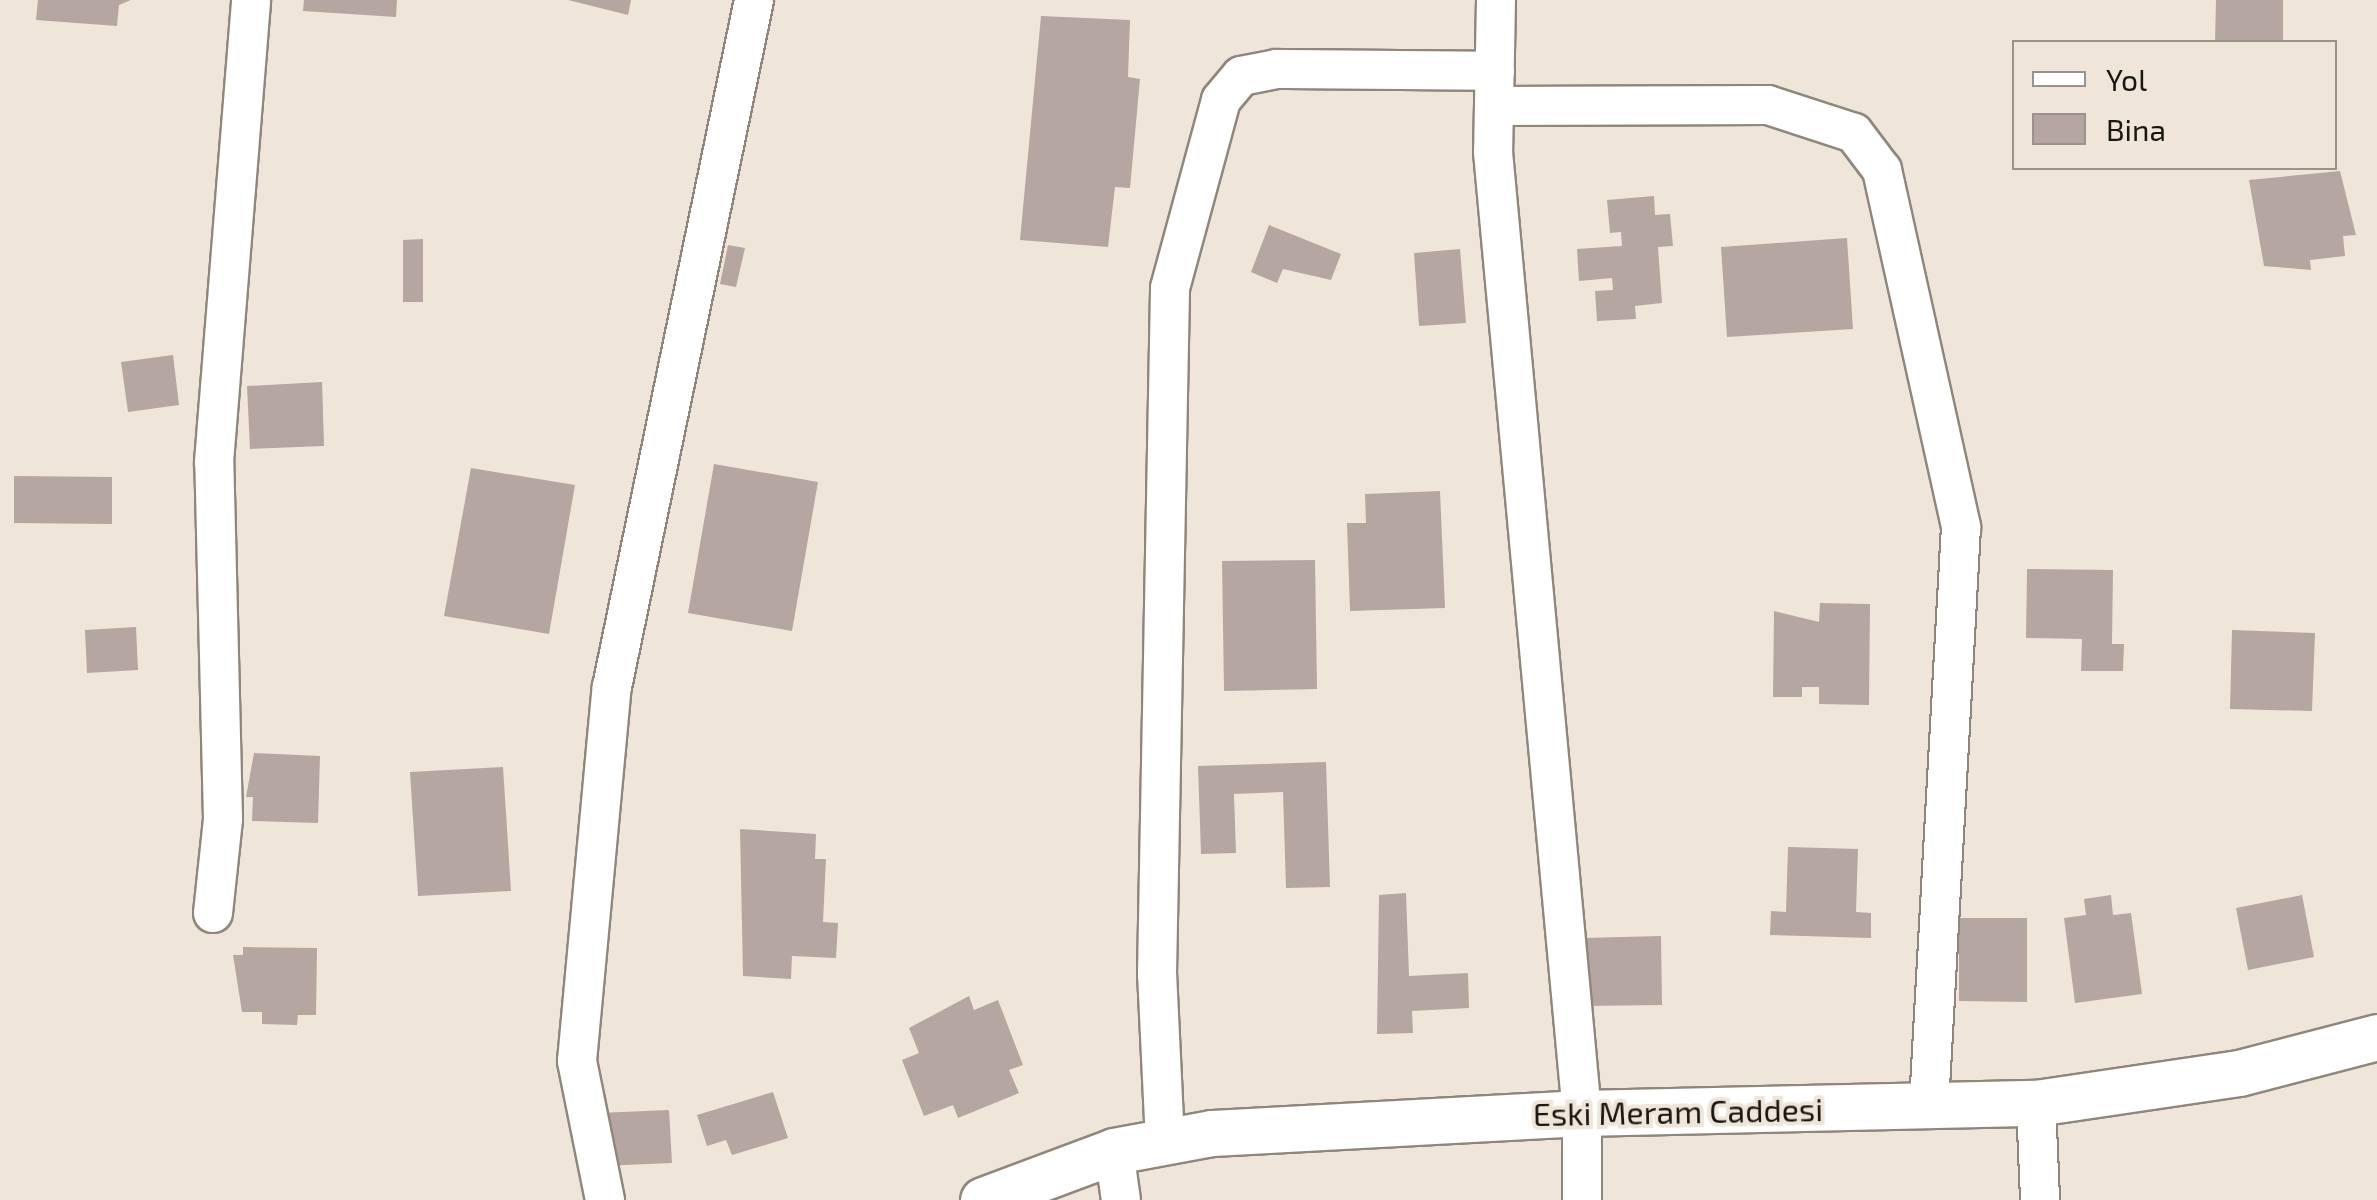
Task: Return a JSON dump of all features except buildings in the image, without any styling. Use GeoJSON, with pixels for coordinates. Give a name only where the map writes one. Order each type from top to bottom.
{"type":"FeatureCollection","features":[{"type":"Feature","properties":{"kind":"street"},"geometry":{"type":"LineString","coordinates":[[214,913],[223,819],[214,462],[251,0]]}},
{"type":"Feature","properties":{"kind":"street"},"geometry":{"type":"LineString","coordinates":[[605,1200],[577,1061],[612,686],[754,0]]}},
{"type":"Feature","properties":{"kind":"street"},"geometry":{"type":"LineString","coordinates":[[1496,0],[1494,88],[1582,1112],[1582,1200]]}},
{"type":"Feature","properties":{"kind":"street"},"geometry":{"type":"LineString","coordinates":[[1165,1142],[1157,974],[1170,288],[1221,100],[1241,76],[1276,68],[1494,88],[1768,106],[1854,133],[1882,170],[1961,526],[1928,1105]]}},
{"type":"Feature","properties":{"kind":"street","name":"Eski Meram Caddesi"},"geometry":{"type":"LineString","coordinates":[[984,1200],[1114,1151],[1165,1142],[1582,1112],[2036,1103],[2238,1073],[2377,1037]]}},
{"type":"Feature","properties":{"kind":"street"},"geometry":{"type":"LineString","coordinates":[[2036,1103],[2040,1200]]}},
{"type":"Feature","properties":{"kind":"street"},"geometry":{"type":"LineString","coordinates":[[1114,1151],[1121,1200]]}}]}
